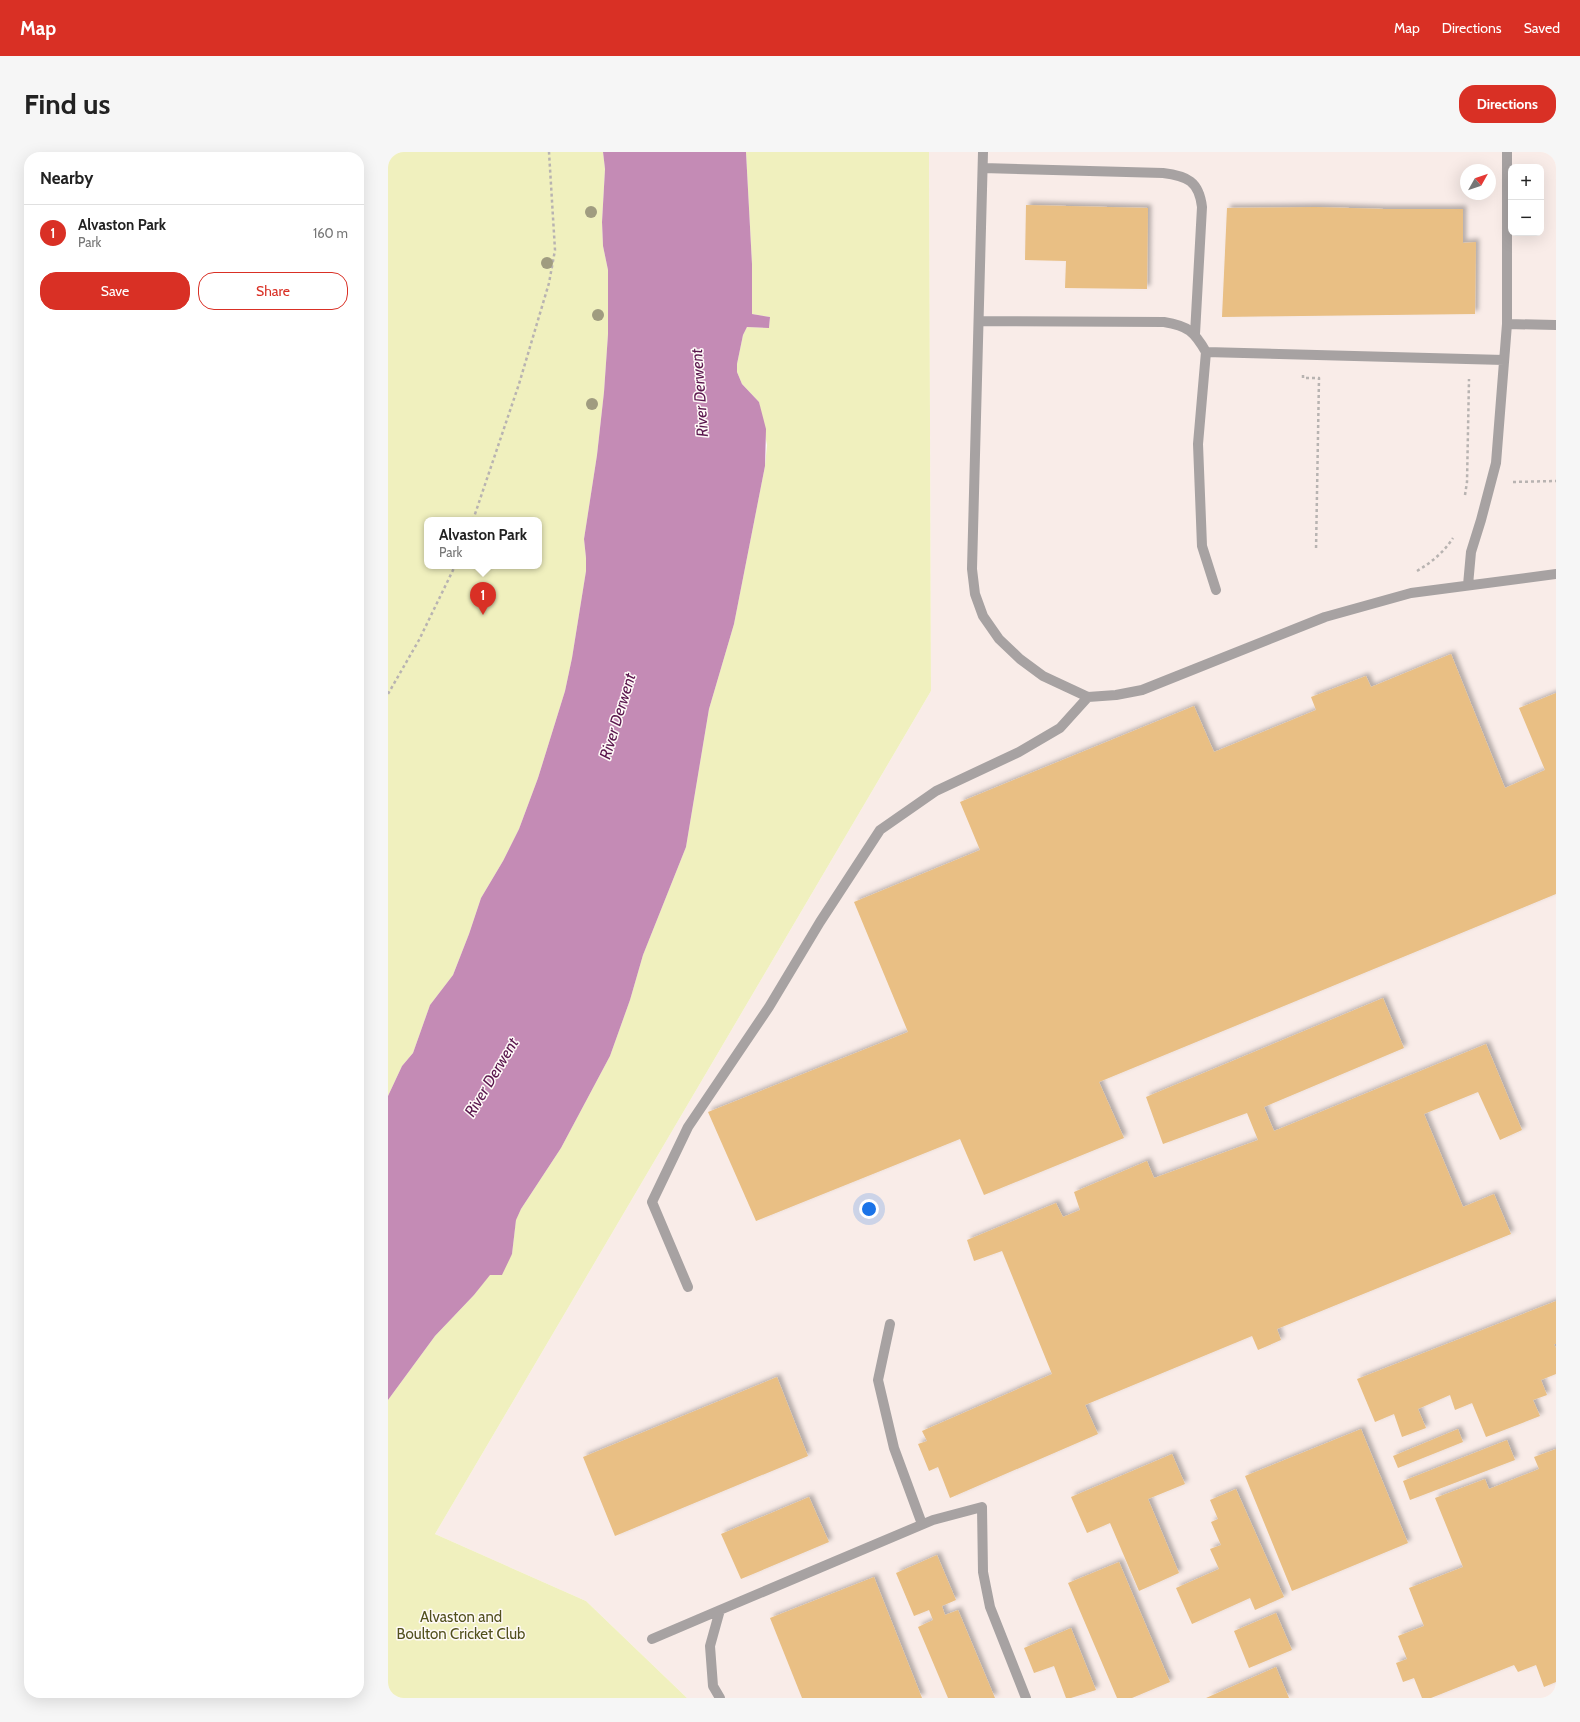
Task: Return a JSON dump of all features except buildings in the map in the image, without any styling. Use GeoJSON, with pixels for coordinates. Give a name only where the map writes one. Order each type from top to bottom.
{"type":"FeatureCollection","features":[{"type":"Feature","properties":{"kind":"lane"},"geometry":{"type":"LineString","coordinates":[[984,152],[972,569],[975,594],[983,616],[1000,639],[1020,659],[1043,676],[1088,697],[1116,695],[1142,690],[1325,617],[1411,593],[1556,574]]}},
{"type":"Feature","properties":{"kind":"lane"},"geometry":{"type":"LineString","coordinates":[[1468,585],[1471,552],[1496,463],[1507,324],[1507,152]]}},
{"type":"Feature","properties":{"kind":"lane"},"geometry":{"type":"LineString","coordinates":[[983,168],[1163,173],[1186,178],[1196,186],[1201,196],[1202,207],[1195,334]]}},
{"type":"Feature","properties":{"kind":"lane"},"geometry":{"type":"LineString","coordinates":[[979,321],[1164,322],[1177,324],[1189,329],[1195,334],[1206,352],[1198,444],[1202,546],[1216,590]]}},
{"type":"Feature","properties":{"kind":"lane"},"geometry":{"type":"LineString","coordinates":[[1507,324],[1556,325]]}},
{"type":"Feature","properties":{"kind":"lane"},"geometry":{"type":"LineString","coordinates":[[1206,352],[1504,360]]}},
{"type":"Feature","properties":{"kind":"lane"},"geometry":{"type":"LineString","coordinates":[[688,1287],[652,1202],[688,1127],[769,1007],[820,922],[880,830],[936,791],[1019,752],[1060,728],[1088,697]]}},
{"type":"Feature","properties":{"kind":"lane"},"geometry":{"type":"LineString","coordinates":[[890,1324],[878,1380],[894,1448],[922,1524]]}},
{"type":"Feature","properties":{"kind":"lane"},"geometry":{"type":"LineString","coordinates":[[652,1639],[922,1524],[982,1507],[983,1572],[990,1607],[1026,1698]]}},
{"type":"Feature","properties":{"kind":"lane"},"geometry":{"type":"LineString","coordinates":[[720,1610],[710,1646],[713,1686],[720,1698]]}},
{"type":"Feature","properties":{"kind":"path"},"geometry":{"type":"LineString","coordinates":[[474,517],[519,384],[549,283],[555,250],[549,152]]}},
{"type":"Feature","properties":{"kind":"path"},"geometry":{"type":"LineString","coordinates":[[1305,355],[1303,378],[1319,378],[1316,551]]}},
{"type":"Feature","properties":{"kind":"path"},"geometry":{"type":"LineString","coordinates":[[1464,497],[1468,462],[1469,360]]}},
{"type":"Feature","properties":{"kind":"path"},"geometry":{"type":"LineString","coordinates":[[1416,572],[1429,564],[1447,548],[1455,534]]}},
{"type":"Feature","properties":{"kind":"path"},"geometry":{"type":"LineString","coordinates":[[388,694],[419,640],[454,569]]}},
{"type":"Feature","properties":{"kind":"shaded area"},"geometry":{"type":"Polygon","coordinates":[[[929,152],[1556,152],[1556,1698],[687,1698],[586,1601],[435,1534],[931,691],[929,152]]]}},
{"type":"Feature","properties":{"kind":"green space"},"geometry":{"type":"Polygon","coordinates":[[[388,152],[603,152],[605,169],[602,222],[603,246],[608,270],[608,334],[604,392],[597,455],[584,539],[586,571],[572,658],[565,691],[538,778],[519,829],[503,861],[481,898],[453,975],[430,1005],[413,1053],[402,1066],[388,1096],[388,152]]]}},
{"type":"Feature","properties":{"kind":"green space","name":"Alvaston and Boulton Cricket Club"},"geometry":{"type":"Polygon","coordinates":[[[746,152],[929,152],[931,691],[435,1534],[586,1601],[687,1698],[388,1698],[388,1400],[435,1336],[474,1295],[490,1274],[512,1254],[516,1219],[561,1148],[610,1056],[630,1000],[643,955],[686,847],[709,709],[734,624],[765,466],[767,445],[759,402],[742,384],[737,372],[737,364],[743,335],[747,327],[769,328],[770,317],[752,314],[752,264],[746,152]]]}},
{"type":"Feature","properties":{"kind":"water","name":"River Derwent"},"geometry":{"type":"Polygon","coordinates":[[[603,152],[746,152],[752,264],[752,314],[770,317],[769,328],[747,327],[743,335],[737,364],[737,372],[742,384],[759,402],[766,429],[765,466],[734,624],[709,709],[686,847],[643,955],[630,1000],[610,1056],[561,1148],[521,1209],[516,1220],[512,1254],[502,1275],[490,1275],[474,1295],[435,1336],[388,1400],[388,1096],[402,1066],[413,1053],[430,1005],[453,975],[481,898],[503,861],[519,829],[538,778],[565,691],[572,658],[586,571],[584,539],[597,455],[604,392],[608,334],[608,270],[603,246],[602,222],[605,169],[603,152]]]}},
{"type":"Feature","properties":{"kind":"place","name":"Alvaston Park"},"geometry":{"type":"Point","coordinates":[483,615]}}]}
